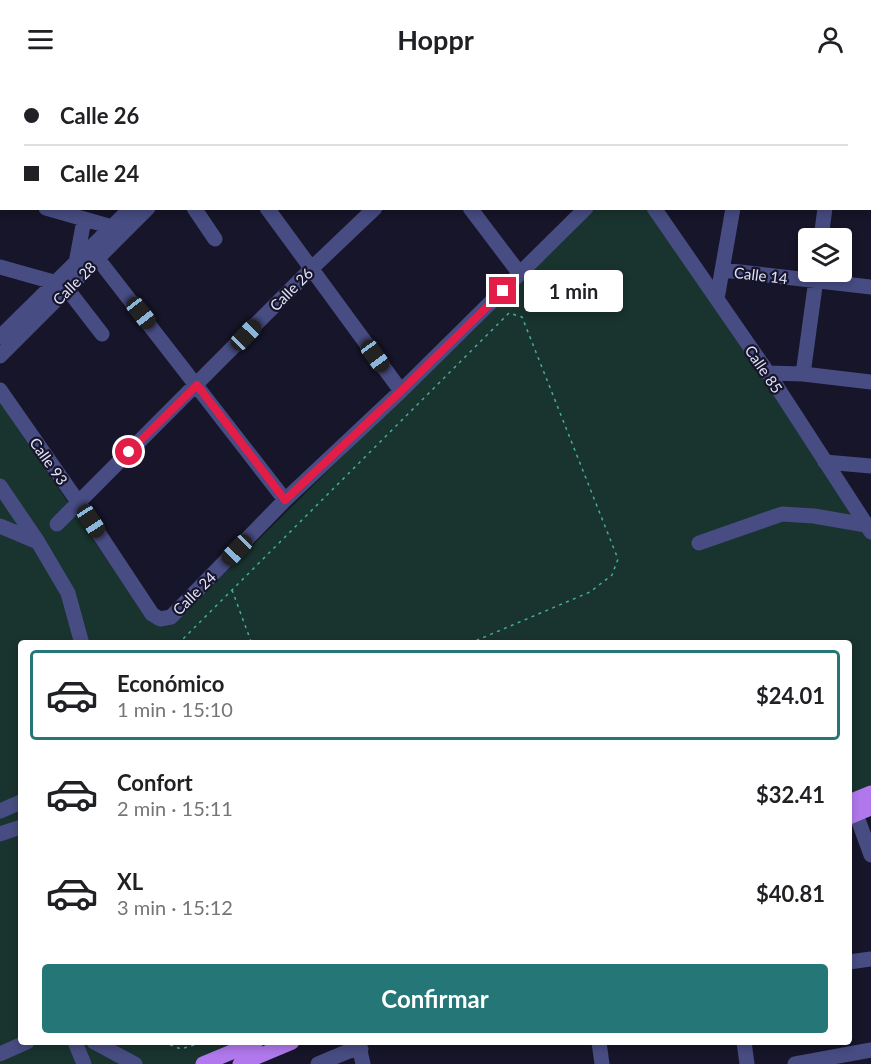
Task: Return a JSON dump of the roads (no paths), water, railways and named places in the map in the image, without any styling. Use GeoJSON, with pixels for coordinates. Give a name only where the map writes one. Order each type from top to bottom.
{"type":"FeatureCollection","features":[{"type":"Feature","properties":{"kind":"main road"},"geometry":{"type":"LineString","coordinates":[[852,810],[871,793]]}},
{"type":"Feature","properties":{"kind":"main road"},"geometry":{"type":"LineString","coordinates":[[852,811],[871,808]]}},
{"type":"Feature","properties":{"kind":"main road"},"geometry":{"type":"LineString","coordinates":[[203,1064],[249,1045]]}},
{"type":"Feature","properties":{"kind":"main road"},"geometry":{"type":"LineString","coordinates":[[243,1063],[285,1045]]}},
{"type":"Feature","properties":{"kind":"street"},"geometry":{"type":"LineString","coordinates":[[52,210],[111,228]]}},
{"type":"Feature","properties":{"kind":"street","name":"Calle 28"},"geometry":{"type":"LineString","coordinates":[[0,356],[62,286],[76,263],[129,210]]}},
{"type":"Feature","properties":{"kind":"street","name":"Calle 28"},"geometry":{"type":"LineString","coordinates":[[0,337],[98,258],[146,210]]}},
{"type":"Feature","properties":{"kind":"street"},"geometry":{"type":"LineString","coordinates":[[195,210],[215,239]]}},
{"type":"Feature","properties":{"kind":"street"},"geometry":{"type":"LineString","coordinates":[[268,210],[401,391]]}},
{"type":"Feature","properties":{"kind":"street","name":"Calle 26"},"geometry":{"type":"LineString","coordinates":[[57,524],[373,210]]}},
{"type":"Feature","properties":{"kind":"street"},"geometry":{"type":"LineString","coordinates":[[472,210],[520,274]]}},
{"type":"Feature","properties":{"kind":"street","name":"Calle 24"},"geometry":{"type":"LineString","coordinates":[[160,619],[171,617],[285,500],[401,391],[584,210]]}},
{"type":"Feature","properties":{"kind":"street","name":"Calle 85"},"geometry":{"type":"LineString","coordinates":[[655,210],[768,374],[869,529]]}},
{"type":"Feature","properties":{"kind":"street"},"geometry":{"type":"LineString","coordinates":[[717,299],[733,210]]}},
{"type":"Feature","properties":{"kind":"street"},"geometry":{"type":"LineString","coordinates":[[822,228],[825,210]]}},
{"type":"Feature","properties":{"kind":"street"},"geometry":{"type":"LineString","coordinates":[[76,263],[84,220]]}},
{"type":"Feature","properties":{"kind":"street"},"geometry":{"type":"LineString","coordinates":[[98,258],[285,500]]}},
{"type":"Feature","properties":{"kind":"street"},"geometry":{"type":"LineString","coordinates":[[0,267],[62,286],[102,334]]}},
{"type":"Feature","properties":{"kind":"street","name":"Calle 14"},"geometry":{"type":"LineString","coordinates":[[723,270],[798,276]]}},
{"type":"Feature","properties":{"kind":"street"},"geometry":{"type":"LineString","coordinates":[[803,374],[815,282]]}},
{"type":"Feature","properties":{"kind":"street","name":"Calle 14"},"geometry":{"type":"LineString","coordinates":[[844,282],[871,287]]}},
{"type":"Feature","properties":{"kind":"street"},"geometry":{"type":"LineString","coordinates":[[768,374],[803,374],[871,382]]}},
{"type":"Feature","properties":{"kind":"street","name":"Calle 93"},"geometry":{"type":"LineString","coordinates":[[0,390],[152,614],[160,619]]}},
{"type":"Feature","properties":{"kind":"street"},"geometry":{"type":"LineString","coordinates":[[825,462],[871,466]]}},
{"type":"Feature","properties":{"kind":"street"},"geometry":{"type":"LineString","coordinates":[[0,486],[38,542],[68,593],[81,640]]}},
{"type":"Feature","properties":{"kind":"street"},"geometry":{"type":"LineString","coordinates":[[699,543],[782,514],[814,516],[869,529]]}},
{"type":"Feature","properties":{"kind":"street"},"geometry":{"type":"LineString","coordinates":[[0,526],[38,542]]}},
{"type":"Feature","properties":{"kind":"street"},"geometry":{"type":"LineString","coordinates":[[0,811],[18,803]]}},
{"type":"Feature","properties":{"kind":"street"},"geometry":{"type":"LineString","coordinates":[[852,813],[871,855]]}},
{"type":"Feature","properties":{"kind":"street"},"geometry":{"type":"LineString","coordinates":[[0,834],[18,827]]}},
{"type":"Feature","properties":{"kind":"street"},"geometry":{"type":"LineString","coordinates":[[852,962],[871,959]]}},
{"type":"Feature","properties":{"kind":"street"},"geometry":{"type":"LineString","coordinates":[[0,1054],[20,1045]]}},
{"type":"Feature","properties":{"kind":"street"},"geometry":{"type":"LineString","coordinates":[[76,1045],[84,1064]]}},
{"type":"Feature","properties":{"kind":"street"},"geometry":{"type":"LineString","coordinates":[[100,1045],[135,1064]]}},
{"type":"Feature","properties":{"kind":"street"},"geometry":{"type":"LineString","coordinates":[[599,1045],[602,1064]]}},
{"type":"Feature","properties":{"kind":"street"},"geometry":{"type":"LineString","coordinates":[[744,1045],[747,1064]]}},
{"type":"Feature","properties":{"kind":"street"},"geometry":{"type":"LineString","coordinates":[[795,1064],[871,1050]]}},
{"type":"Feature","properties":{"kind":"street"},"geometry":{"type":"LineString","coordinates":[[318,1064],[349,1051],[361,1052]]}}]}
